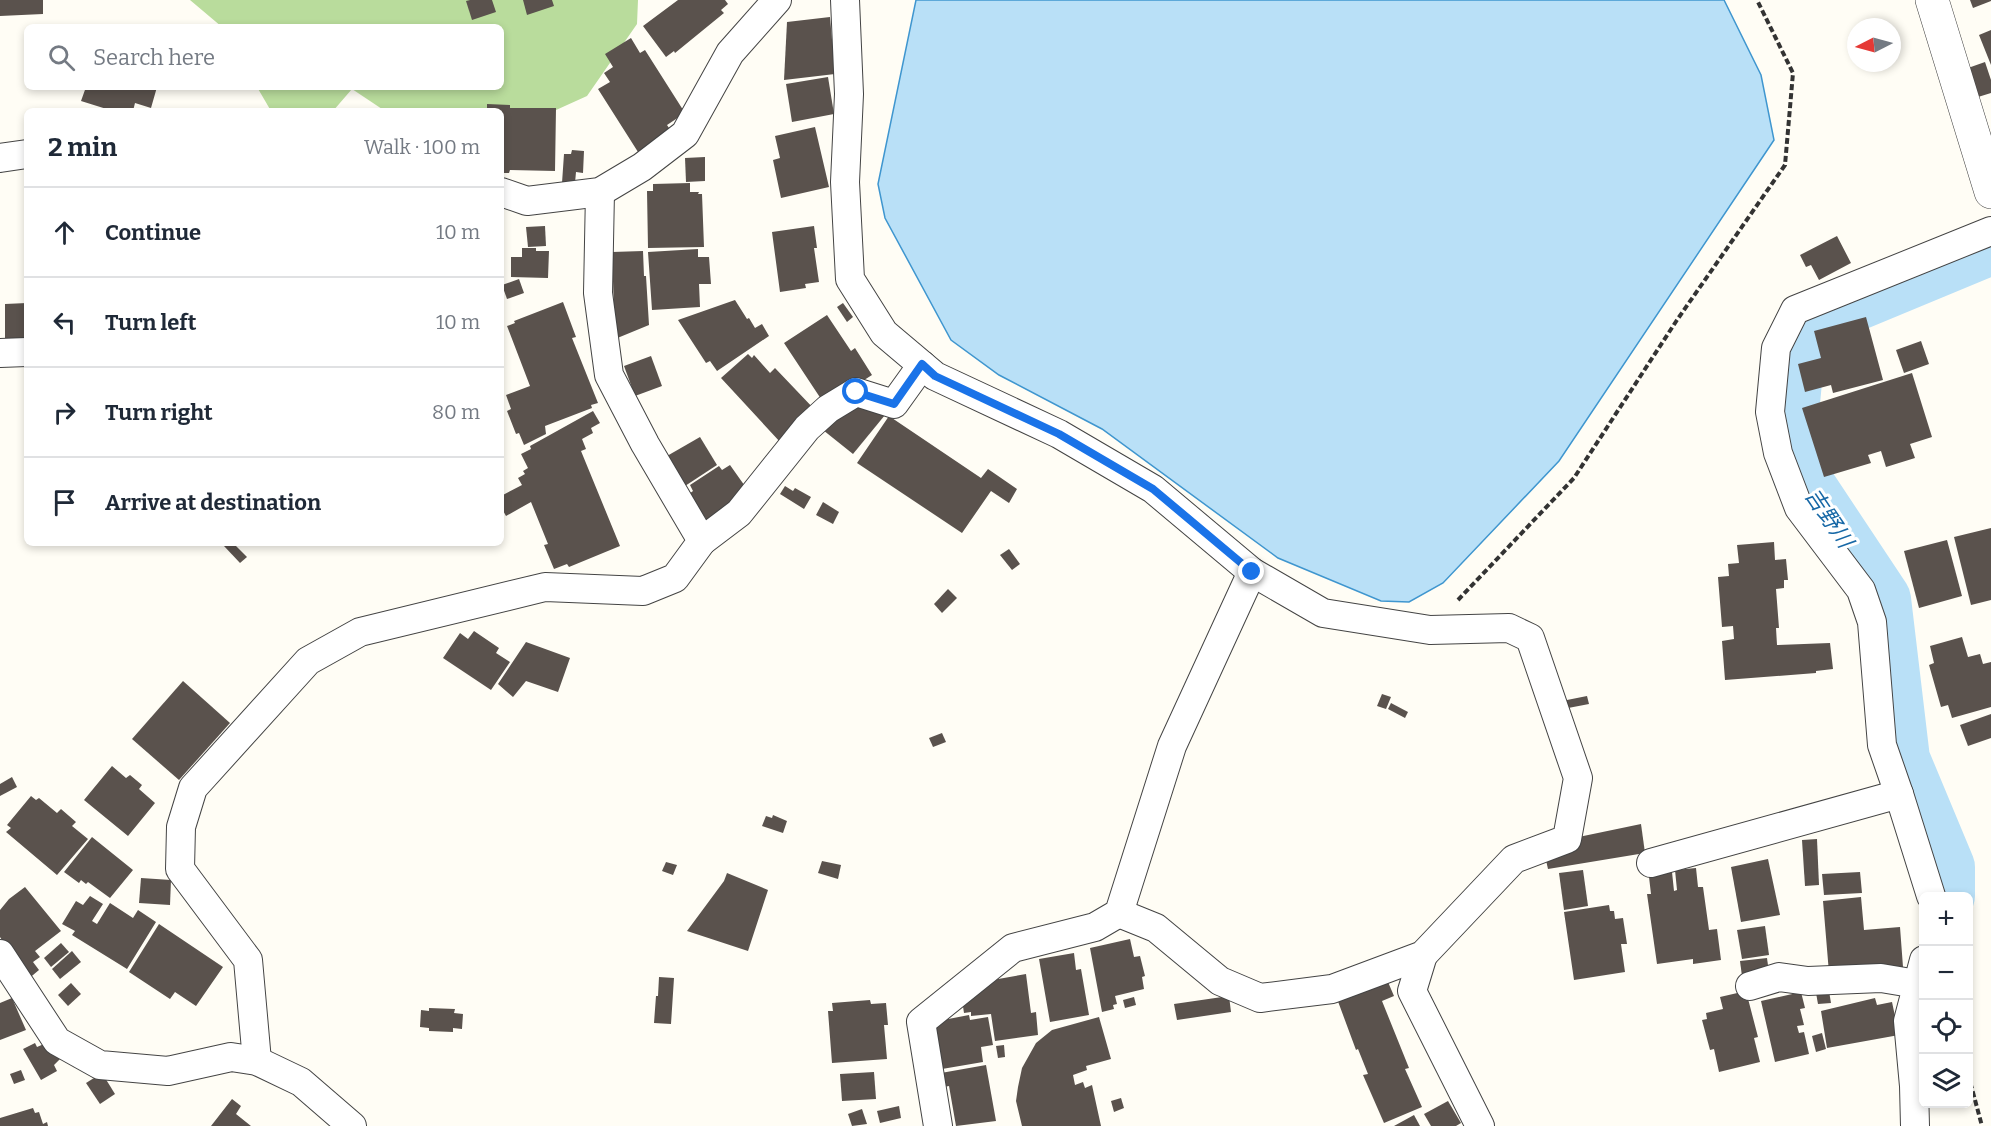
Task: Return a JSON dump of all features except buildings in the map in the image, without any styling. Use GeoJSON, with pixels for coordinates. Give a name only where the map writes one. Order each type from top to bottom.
{"type":"FeatureCollection","features":[{"type":"Feature","properties":{"kind":"street"},"geometry":{"type":"LineString","coordinates":[[504,193],[527,201],[600,192],[642,167],[685,134],[730,53],[777,0]]}},
{"type":"Feature","properties":{"kind":"street"},"geometry":{"type":"LineString","coordinates":[[845,0],[849,94],[845,182],[850,279],[884,333],[935,376],[1059,434],[1153,489],[1252,572],[1323,613],[1430,630],[1509,628],[1530,638],[1578,778],[1567,839],[1514,859],[1423,955],[1332,989],[1260,998],[1220,981],[1156,927],[1119,913]]}},
{"type":"Feature","properties":{"kind":"street"},"geometry":{"type":"LineString","coordinates":[[1932,0],[1991,192]]}},
{"type":"Feature","properties":{"kind":"street"},"geometry":{"type":"LineString","coordinates":[[0,158],[24,154]]}},
{"type":"Feature","properties":{"kind":"street"},"geometry":{"type":"LineString","coordinates":[[600,192],[598,293],[609,375],[645,444],[702,541]]}},
{"type":"Feature","properties":{"kind":"street"},"geometry":{"type":"LineString","coordinates":[[1929,892],[1882,745],[1872,622],[1861,590],[1799,508],[1778,453],[1770,412],[1776,348],[1795,310],[1991,231]]}},
{"type":"Feature","properties":{"kind":"street"},"geometry":{"type":"LineString","coordinates":[[0,353],[24,352]]}},
{"type":"Feature","properties":{"kind":"street"},"geometry":{"type":"LineString","coordinates":[[257,1061],[248,960],[180,869],[181,827],[194,788],[308,661],[360,632],[544,587],[643,591],[675,578],[702,541],[739,513],[807,428],[828,409],[856,392],[894,404],[922,364]]}},
{"type":"Feature","properties":{"kind":"street"},"geometry":{"type":"LineString","coordinates":[[938,1126],[921,1022],[1013,948],[1095,927],[1119,913],[1172,746],[1252,572]]}},
{"type":"Feature","properties":{"kind":"street"},"geometry":{"type":"LineString","coordinates":[[1652,863],[1899,794]]}},
{"type":"Feature","properties":{"kind":"street"},"geometry":{"type":"LineString","coordinates":[[0,954],[57,1041],[100,1065],[168,1071],[231,1058],[257,1061],[301,1082],[352,1126]]}},
{"type":"Feature","properties":{"kind":"street"},"geometry":{"type":"LineString","coordinates":[[1423,955],[1412,992],[1480,1126]]}},
{"type":"Feature","properties":{"kind":"street"},"geometry":{"type":"LineString","coordinates":[[1750,986],[1779,977],[1808,981],[1881,978],[1919,972]]}},
{"type":"Feature","properties":{"kind":"street"},"geometry":{"type":"LineString","coordinates":[[1915,1126],[1908,1021],[1919,976]]}},
{"type":"Feature","properties":{"kind":"path"},"geometry":{"type":"LineString","coordinates":[[1430,630],[1574,478],[1677,320],[1785,165],[1793,73],[1757,0]]}},
{"type":"Feature","properties":{"kind":"path"},"geometry":{"type":"LineString","coordinates":[[1973,1093],[1982,1126]]}},
{"type":"Feature","properties":{"kind":"green space"},"geometry":{"type":"Polygon","coordinates":[[[190,0],[638,0],[637,24],[587,96],[504,134],[504,108],[380,108],[354,90],[504,90],[504,24],[218,24],[190,0]]]}},
{"type":"Feature","properties":{"kind":"green space"},"geometry":{"type":"Polygon","coordinates":[[[259,90],[351,90],[336,108],[269,108],[259,90]]]}},
{"type":"Feature","properties":{"kind":"water"},"geometry":{"type":"Polygon","coordinates":[[[916,0],[1724,0],[1761,75],[1774,140],[1559,461],[1443,583],[1409,602],[1381,601],[1278,558],[1102,429],[999,375],[951,340],[885,218],[878,184],[916,0]]]}},
{"type":"Feature","properties":{"kind":"waterway","name":"吉野川"},"geometry":{"type":"LineString","coordinates":[[1947,892],[1947,867],[1902,759],[1883,599],[1800,474],[1790,425],[1798,337],[1820,318],[1991,247]]}},
{"type":"Feature","properties":{"kind":"route"},"geometry":{"type":"LineString","coordinates":[[856,392],[894,404],[922,364],[935,376],[1059,434],[1153,489],[1252,572]]}}]}
